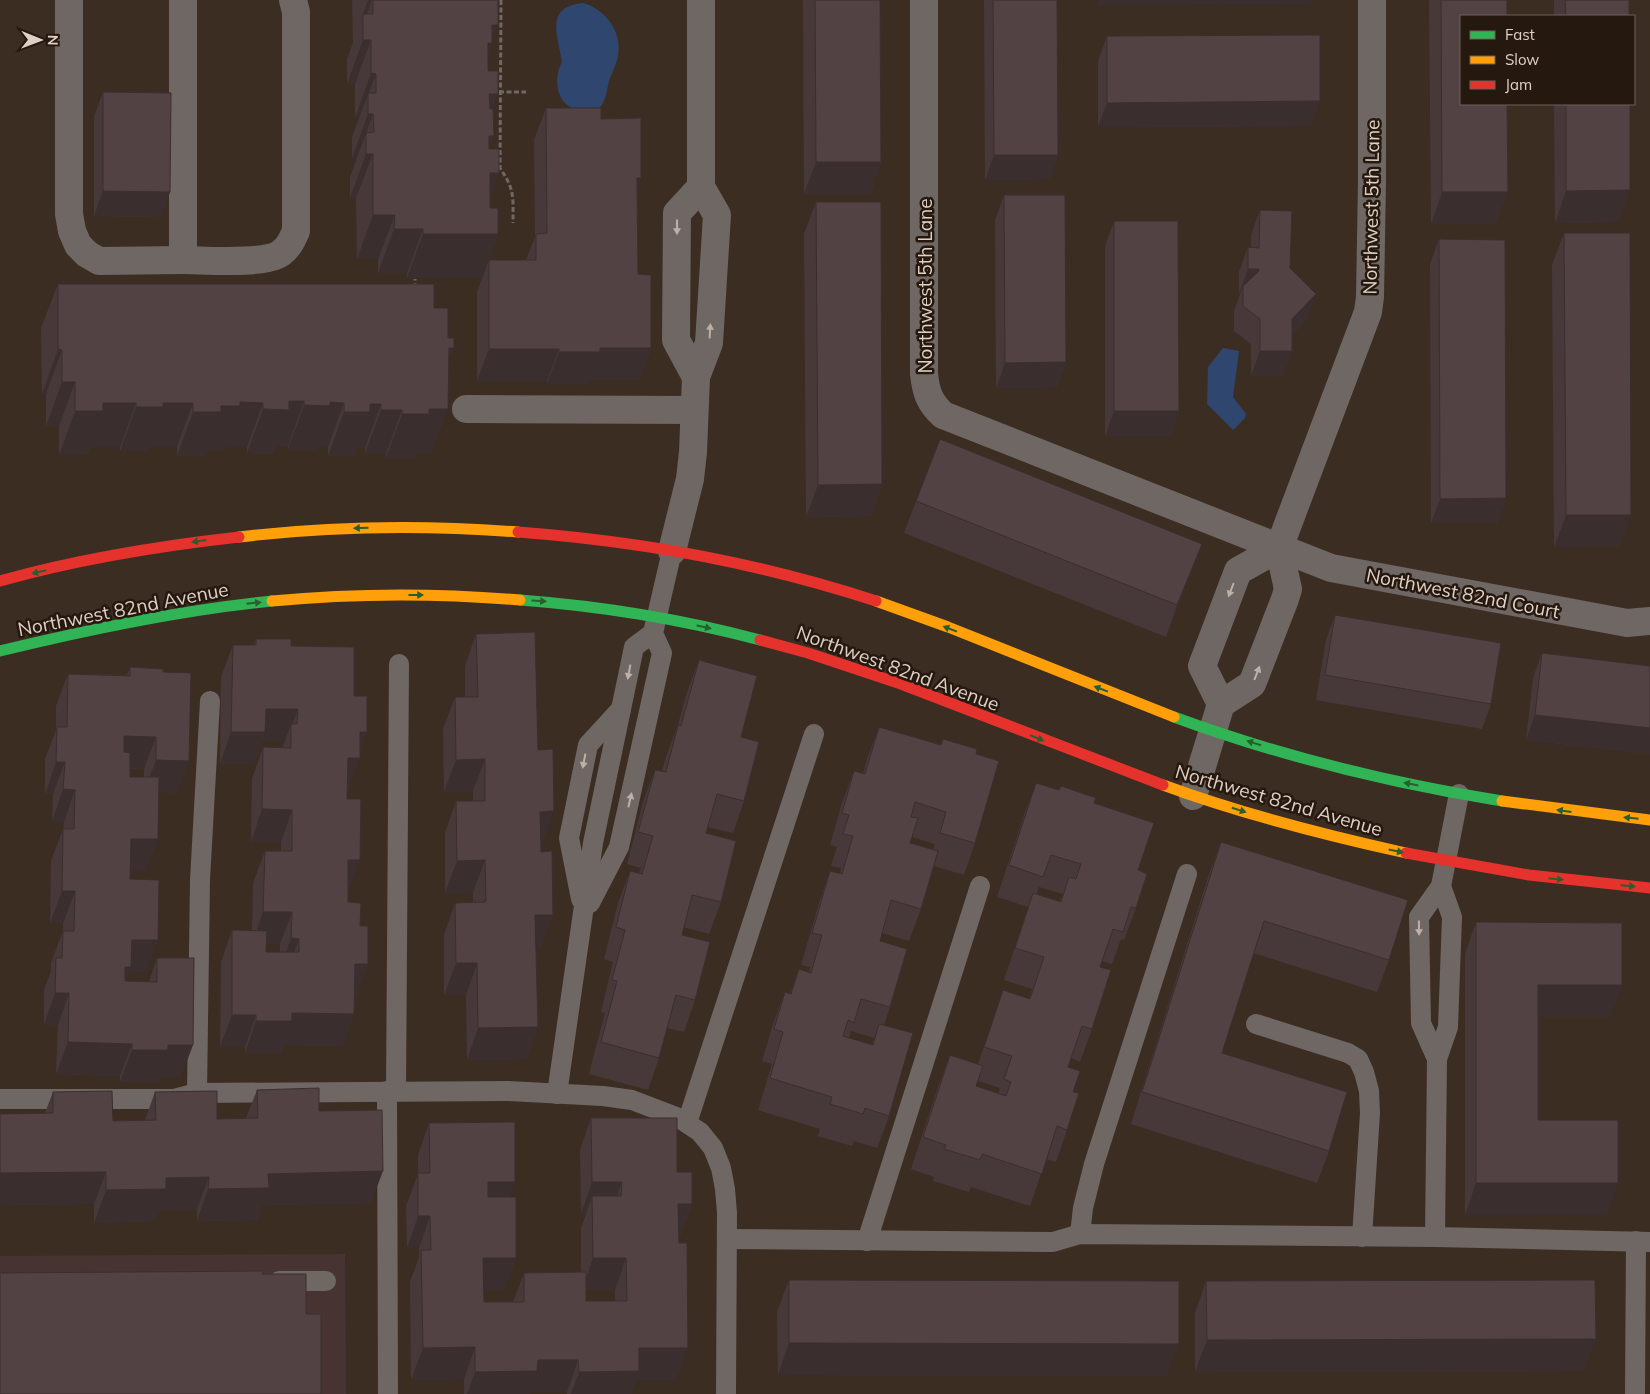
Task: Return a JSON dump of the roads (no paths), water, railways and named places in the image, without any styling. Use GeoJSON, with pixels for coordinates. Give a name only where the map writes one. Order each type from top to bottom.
{"type":"FeatureCollection","features":[{"type":"Feature","properties":{"kind":"street"},"geometry":{"type":"LineString","coordinates":[[69,0],[69,214],[72,231],[78,246],[86,254],[99,261],[264,260],[279,255],[290,245],[296,231],[296,12],[293,0]]}},
{"type":"Feature","properties":{"kind":"street"},"geometry":{"type":"LineString","coordinates":[[183,260],[184,0]]}},
{"type":"Feature","properties":{"kind":"street"},"geometry":{"type":"LineString","coordinates":[[672,551],[690,479],[696,377],[709,343],[717,215],[701,187],[702,0]]}},
{"type":"Feature","properties":{"kind":"street","name":"Northwest 5th Lane"},"geometry":{"type":"LineString","coordinates":[[924,0],[924,374],[926,390],[934,407],[943,415],[1279,548],[1344,377],[1369,305],[1372,181],[1372,0]]}},
{"type":"Feature","properties":{"kind":"street"},"geometry":{"type":"LineString","coordinates":[[696,377],[676,340],[677,213],[701,187]]}},
{"type":"Feature","properties":{"kind":"street"},"geometry":{"type":"LineString","coordinates":[[466,409],[694,410]]}},
{"type":"Feature","properties":{"kind":"street"},"geometry":{"type":"LineString","coordinates":[[0,581],[110,556],[175,544],[276,531],[332,528],[474,527],[557,534],[672,551],[793,576],[861,596],[976,638],[1114,694],[1213,730],[1338,767],[1459,794],[1572,812],[1650,820]]}},
{"type":"Feature","properties":{"kind":"street"},"geometry":{"type":"LineString","coordinates":[[1192,796],[1221,704],[1252,684],[1288,589],[1279,548],[1238,571],[1202,666],[1221,704]]}},
{"type":"Feature","properties":{"kind":"street","name":"Northwest 82nd Court"},"geometry":{"type":"LineString","coordinates":[[1279,548],[1331,568],[1627,623],[1650,621]]}},
{"type":"Feature","properties":{"kind":"street","name":"Northwest 82nd Avenue"},"geometry":{"type":"LineString","coordinates":[[0,651],[162,616],[294,599],[359,596],[491,597],[554,602],[655,625],[744,636],[808,653],[868,672],[1101,763],[1192,796],[1292,826],[1354,842],[1445,861],[1544,878],[1650,888]]}},
{"type":"Feature","properties":{"kind":"lane"},"geometry":{"type":"LineString","coordinates":[[584,915],[619,847],[662,653],[655,625],[672,551]]}},
{"type":"Feature","properties":{"kind":"lane"},"geometry":{"type":"LineString","coordinates":[[557,1094],[610,730],[622,708],[634,647],[655,625]]}},
{"type":"Feature","properties":{"kind":"lane"},"geometry":{"type":"LineString","coordinates":[[388,1394],[399,664]]}},
{"type":"Feature","properties":{"kind":"lane"},"geometry":{"type":"LineString","coordinates":[[197,1093],[200,880],[210,700]]}},
{"type":"Feature","properties":{"kind":"lane"},"geometry":{"type":"LineString","coordinates":[[610,730],[644,736]]}},
{"type":"Feature","properties":{"kind":"lane"},"geometry":{"type":"LineString","coordinates":[[687,1123],[814,734]]}},
{"type":"Feature","properties":{"kind":"lane"},"geometry":{"type":"LineString","coordinates":[[1437,1059],[1422,1022],[1419,917],[1441,886],[1459,794]]}},
{"type":"Feature","properties":{"kind":"lane"},"geometry":{"type":"LineString","coordinates":[[1080,1234],[1083,1208],[1094,1164],[1187,874]]}},
{"type":"Feature","properties":{"kind":"lane"},"geometry":{"type":"LineString","coordinates":[[867,1241],[980,886]]}},
{"type":"Feature","properties":{"kind":"lane"},"geometry":{"type":"LineString","coordinates":[[1436,1237],[1437,1059],[1448,1027],[1452,917],[1441,886]]}},
{"type":"Feature","properties":{"kind":"lane"},"geometry":{"type":"LineString","coordinates":[[1420,975],[1450,975]]}},
{"type":"Feature","properties":{"kind":"lane"},"geometry":{"type":"LineString","coordinates":[[1256,1024],[1348,1053],[1358,1059],[1369,1091],[1370,1113],[1362,1237]]}},
{"type":"Feature","properties":{"kind":"lane"},"geometry":{"type":"LineString","coordinates":[[0,1100],[174,1099],[197,1093],[508,1091],[603,1096],[632,1100],[660,1110],[687,1123],[700,1132],[714,1148],[721,1168],[725,1189],[727,1239],[726,1394]]}},
{"type":"Feature","properties":{"kind":"lane"},"geometry":{"type":"LineString","coordinates":[[727,1239],[1053,1242],[1080,1234],[1436,1237],[1643,1242],[1640,1393]]}},
{"type":"Feature","properties":{"kind":"lane"},"geometry":{"type":"LineString","coordinates":[[257,1281],[326,1281]]}},
{"type":"Feature","properties":{"kind":"water"},"geometry":{"type":"Polygon","coordinates":[[[583,3],[598,10],[605,16],[614,30],[619,46],[616,65],[609,81],[605,98],[596,112],[572,108],[566,104],[559,94],[557,81],[562,62],[556,25],[558,17],[562,10],[583,3]]]}},
{"type":"Feature","properties":{"kind":"water"},"geometry":{"type":"Polygon","coordinates":[[[1223,348],[1239,351],[1233,397],[1246,414],[1245,418],[1233,430],[1207,404],[1208,367],[1223,348]]]}}]}
